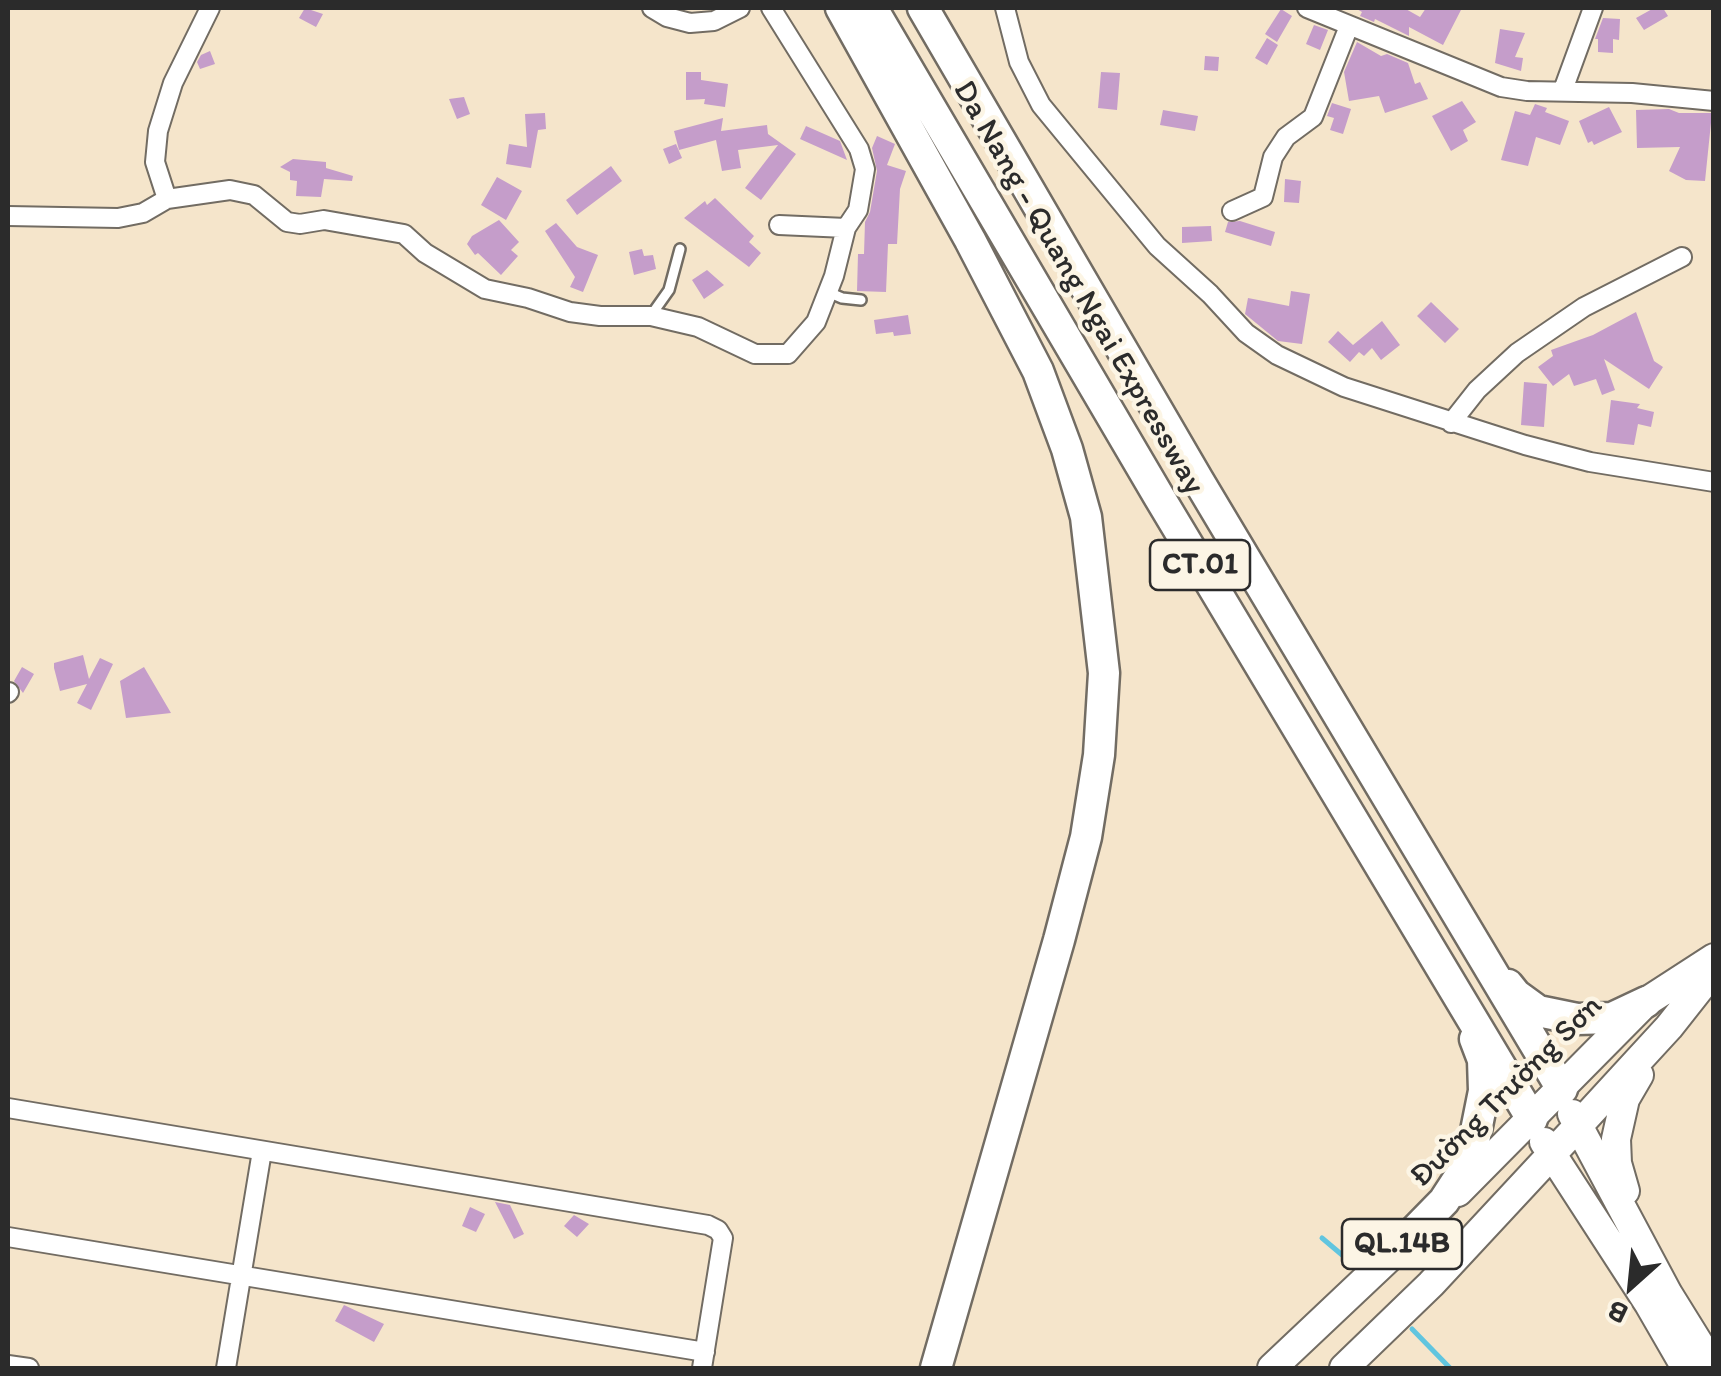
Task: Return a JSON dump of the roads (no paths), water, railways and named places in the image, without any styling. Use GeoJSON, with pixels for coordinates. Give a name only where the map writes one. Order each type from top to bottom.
{"type":"FeatureCollection","features":[{"type":"Feature","properties":{"kind":"highway"},"geometry":{"type":"LineString","coordinates":[[841,8],[1038,370],[1067,449],[1086,518],[1104,673],[1100,755],[1086,836],[936,1368]]}},
{"type":"Feature","properties":{"kind":"highway","name":"Da Nang - Quang Ngai Expressway"},"geometry":{"type":"LineString","coordinates":[[872,8],[1532,1119]]}},
{"type":"Feature","properties":{"kind":"highway","name":"Da Nang - Quang Ngai Expressway"},"geometry":{"type":"LineString","coordinates":[[923,8],[1198,480],[1562,1089]]}},
{"type":"Feature","properties":{"kind":"highway"},"geometry":{"type":"LineString","coordinates":[[1454,909],[1516,995],[1538,1011],[1577,1019],[1612,1018],[1646,1002]]}},
{"type":"Feature","properties":{"kind":"highway"},"geometry":{"type":"LineString","coordinates":[[1399,1246],[1444,1201],[1470,1161],[1484,1092],[1482,1060],[1467,1018],[1418,930]]}},
{"type":"Feature","properties":{"kind":"highway","name":"Đường Trường Sơn"},"geometry":{"type":"LineString","coordinates":[[1272,1368],[1532,1119],[1646,1002],[1714,958]]}},
{"type":"Feature","properties":{"kind":"highway","name":"QL.14B"},"geometry":{"type":"LineString","coordinates":[[1344,1368],[1431,1284],[1578,1126],[1714,970]]}},
{"type":"Feature","properties":{"kind":"highway"},"geometry":{"type":"LineString","coordinates":[[1668,1027],[1624,1099],[1616,1139],[1617,1164],[1632,1213],[1696,1362]]}},
{"type":"Feature","properties":{"kind":"highway"},"geometry":{"type":"LineString","coordinates":[[1562,1089],[1668,1294]]}},
{"type":"Feature","properties":{"kind":"highway"},"geometry":{"type":"LineString","coordinates":[[1532,1119],[1551,1155],[1649,1304],[1696,1362]]}},
{"type":"Feature","properties":{"kind":"street"},"geometry":{"type":"LineString","coordinates":[[166,199],[155,162],[158,131],[172,83],[210,8]]}},
{"type":"Feature","properties":{"kind":"street"},"geometry":{"type":"LineString","coordinates":[[652,8],[667,18],[690,24],[714,21],[740,8]]}},
{"type":"Feature","properties":{"kind":"street"},"geometry":{"type":"LineString","coordinates":[[8,216],[118,218],[143,212],[166,199],[230,190],[254,196],[287,222],[324,220],[404,234],[426,253],[485,289],[570,312],[650,316],[698,328],[755,354],[788,354],[816,322],[828,292],[846,228],[858,210],[864,158],[771,8]]}},
{"type":"Feature","properties":{"kind":"street"},"geometry":{"type":"LineString","coordinates":[[1005,8],[1020,62],[1041,106],[1157,246],[1246,333],[1277,355],[1344,388],[1451,424],[1590,462],[1714,482]]}},
{"type":"Feature","properties":{"kind":"street"},"geometry":{"type":"LineString","coordinates":[[1563,90],[1593,8]]}},
{"type":"Feature","properties":{"kind":"street"},"geometry":{"type":"LineString","coordinates":[[1312,9],[1501,87],[1714,101]]}},
{"type":"Feature","properties":{"kind":"street"},"geometry":{"type":"LineString","coordinates":[[1232,211],[1262,197],[1273,157],[1286,137],[1313,118],[1349,26]]}},
{"type":"Feature","properties":{"kind":"street"},"geometry":{"type":"LineString","coordinates":[[779,225],[846,228]]}},
{"type":"Feature","properties":{"kind":"street"},"geometry":{"type":"LineString","coordinates":[[1451,424],[1476,390],[1517,352],[1584,307],[1682,257]]}},
{"type":"Feature","properties":{"kind":"street"},"geometry":{"type":"LineString","coordinates":[[8,1108],[708,1225],[723,1238],[703,1360],[8,1237]]}},
{"type":"Feature","properties":{"kind":"street"},"geometry":{"type":"LineString","coordinates":[[226,1368],[262,1150]]}},
{"type":"Feature","properties":{"kind":"street"},"geometry":{"type":"LineString","coordinates":[[8,1365],[29,1368]]}},
{"type":"Feature","properties":{"kind":"lane"},"geometry":{"type":"LineString","coordinates":[[650,316],[669,290],[680,250]]}},
{"type":"Feature","properties":{"kind":"lane"},"geometry":{"type":"LineString","coordinates":[[828,292],[861,300]]}},
{"type":"Feature","properties":{"kind":"waterway"},"geometry":{"type":"LineString","coordinates":[[1322,1238],[1354,1265]]}},
{"type":"Feature","properties":{"kind":"waterway"},"geometry":{"type":"LineString","coordinates":[[1412,1329],[1450,1368]]}}]}
